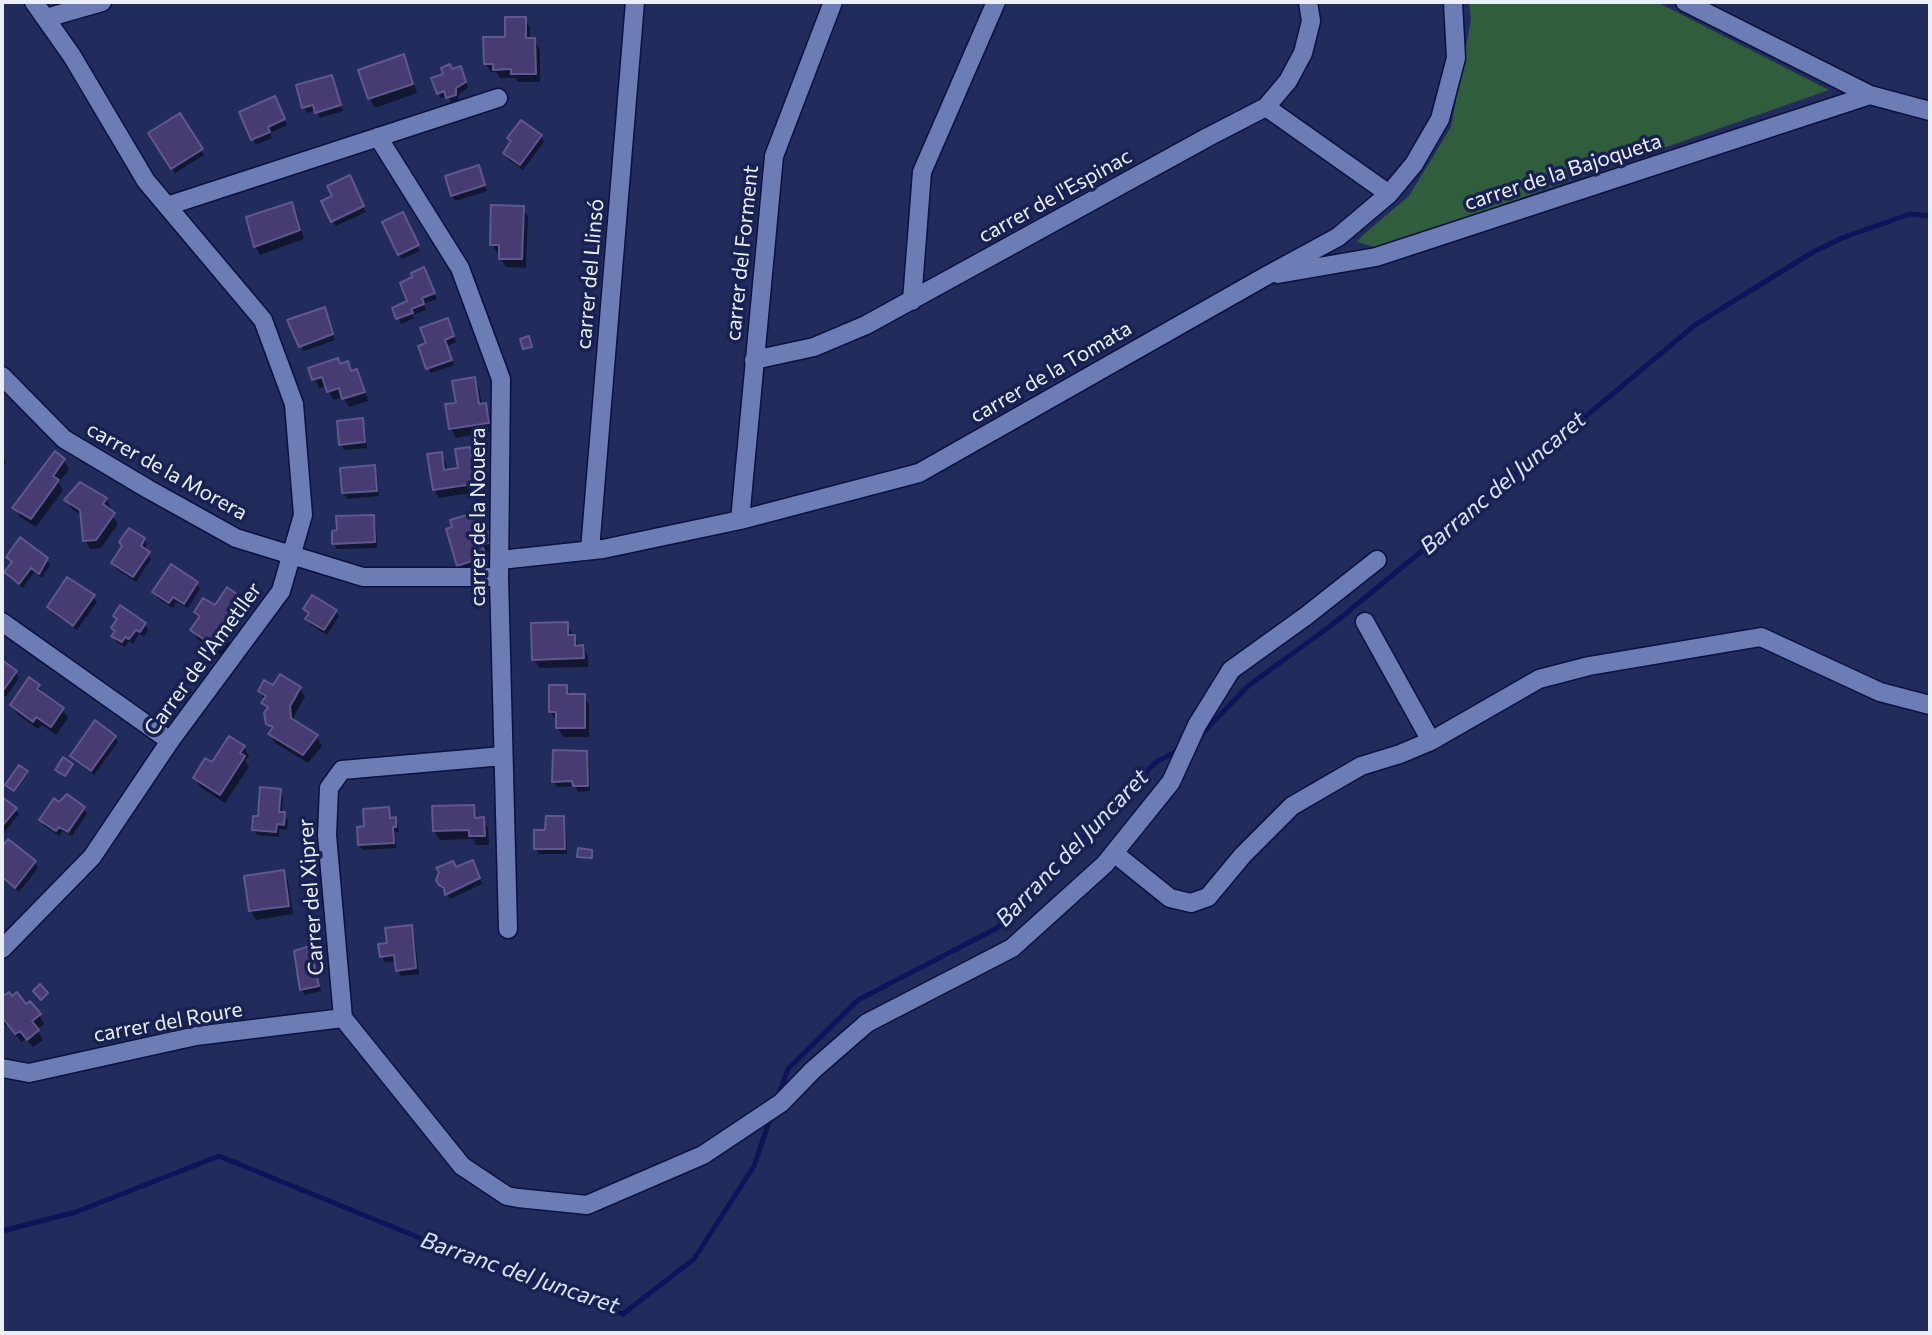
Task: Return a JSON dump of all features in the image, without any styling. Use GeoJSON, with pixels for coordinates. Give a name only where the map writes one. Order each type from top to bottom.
{"type":"FeatureCollection","features":[{"type":"Feature","properties":{"kind":"street","name":"Carrer de l'Ametller"},"geometry":{"type":"LineString","coordinates":[[2,948],[92,857],[170,741],[281,591],[303,515],[294,404],[263,320],[146,181],[72,56],[34,2]]}},
{"type":"Feature","properties":{"kind":"street"},"geometry":{"type":"LineString","coordinates":[[46,18],[102,2]]}},
{"type":"Feature","properties":{"kind":"street","name":"carrer del Llinsó"},"geometry":{"type":"LineString","coordinates":[[590,550],[635,2]]}},
{"type":"Feature","properties":{"kind":"street","name":"carrer del Forment"},"geometry":{"type":"LineString","coordinates":[[740,520],[774,156],[833,2]]}},
{"type":"Feature","properties":{"kind":"street"},"geometry":{"type":"LineString","coordinates":[[912,301],[922,172],[996,2]]}},
{"type":"Feature","properties":{"kind":"street","name":"carrer de l'Espinac"},"geometry":{"type":"LineString","coordinates":[[754,360],[814,347],[866,325],[1266,107],[1288,82],[1303,53],[1311,21],[1308,2]]}},
{"type":"Feature","properties":{"kind":"street","name":"carrer de la Tomata"},"geometry":{"type":"LineString","coordinates":[[499,568],[740,520],[919,473],[1338,237],[1389,194],[1414,164],[1440,118],[1456,58],[1452,2]]}},
{"type":"Feature","properties":{"kind":"street"},"geometry":{"type":"LineString","coordinates":[[1685,2],[1870,95],[1930,111]]}},
{"type":"Feature","properties":{"kind":"street","name":"carrer de la Bajoqueta"},"geometry":{"type":"LineString","coordinates":[[1266,276],[1376,257],[1870,95]]}},
{"type":"Feature","properties":{"kind":"street"},"geometry":{"type":"LineString","coordinates":[[167,206],[498,98]]}},
{"type":"Feature","properties":{"kind":"street"},"geometry":{"type":"LineString","coordinates":[[1266,107],[1389,194]]}},
{"type":"Feature","properties":{"kind":"street","name":"carrer de la Nouera"},"geometry":{"type":"LineString","coordinates":[[378,137],[460,268],[501,379],[499,568],[508,929]]}},
{"type":"Feature","properties":{"kind":"street"},"geometry":{"type":"LineString","coordinates":[[1338,237],[1353,262]]}},
{"type":"Feature","properties":{"kind":"street","name":"carrer de la Morera"},"geometry":{"type":"LineString","coordinates":[[2,376],[64,439],[236,538],[363,577],[499,568]]}},
{"type":"Feature","properties":{"kind":"street"},"geometry":{"type":"LineString","coordinates":[[344,1018],[462,1166],[507,1196],[587,1205],[703,1155],[781,1103],[813,1070],[867,1023],[1012,948],[1105,864],[1171,782],[1197,725],[1231,670],[1377,561]]}},
{"type":"Feature","properties":{"kind":"street"},"geometry":{"type":"LineString","coordinates":[[2,622],[170,741]]}},
{"type":"Feature","properties":{"kind":"street"},"geometry":{"type":"LineString","coordinates":[[1365,622],[1431,741]]}},
{"type":"Feature","properties":{"kind":"street"},"geometry":{"type":"LineString","coordinates":[[1114,853],[1170,898],[1191,903],[1208,897],[1243,855],[1292,806],[1361,766],[1431,741],[1539,679],[1589,666],[1761,637],[1880,692],[1930,705]]}},
{"type":"Feature","properties":{"kind":"street","name":"Carrer del Xiprer"},"geometry":{"type":"LineString","coordinates":[[344,1018],[327,835],[329,788],[342,770],[503,756]]}},
{"type":"Feature","properties":{"kind":"street","name":"carrer del Roure"},"geometry":{"type":"LineString","coordinates":[[2,1068],[29,1073],[196,1036],[344,1018]]}},
{"type":"Feature","properties":{"kind":"green space"},"geometry":{"type":"Polygon","coordinates":[[[1469,2],[1657,2],[1829,90],[1378,248],[1357,242],[1409,196],[1451,127],[1471,20],[1469,2]]]}},
{"type":"Feature","properties":{"kind":"building"},"geometry":{"type":"Polygon","coordinates":[[[505,17],[526,17],[526,38],[535,38],[536,74],[511,74],[511,69],[493,70],[493,64],[484,64],[483,37],[505,37],[505,17]]]}},
{"type":"Feature","properties":{"kind":"building"},"geometry":{"type":"Polygon","coordinates":[[[404,54],[413,84],[368,99],[358,70],[404,54]]]}},
{"type":"Feature","properties":{"kind":"building"},"geometry":{"type":"Polygon","coordinates":[[[450,64],[452,69],[461,66],[466,82],[456,88],[456,95],[446,98],[444,91],[437,94],[431,78],[443,74],[441,68],[450,64]]]}},
{"type":"Feature","properties":{"kind":"building"},"geometry":{"type":"Polygon","coordinates":[[[332,75],[341,105],[315,113],[313,105],[302,108],[296,85],[332,75]]]}},
{"type":"Feature","properties":{"kind":"building"},"geometry":{"type":"Polygon","coordinates":[[[275,96],[285,119],[268,127],[270,132],[251,140],[239,112],[275,96]]]}},
{"type":"Feature","properties":{"kind":"building"},"geometry":{"type":"Polygon","coordinates":[[[180,113],[203,149],[171,169],[148,133],[180,113]]]}},
{"type":"Feature","properties":{"kind":"building"},"geometry":{"type":"Polygon","coordinates":[[[521,120],[542,135],[520,165],[503,153],[511,141],[507,138],[521,120]]]}},
{"type":"Feature","properties":{"kind":"building"},"geometry":{"type":"Polygon","coordinates":[[[479,165],[485,185],[451,196],[445,176],[479,165]]]}},
{"type":"Feature","properties":{"kind":"building"},"geometry":{"type":"Polygon","coordinates":[[[350,175],[364,206],[331,222],[321,201],[332,196],[327,186],[350,175]]]}},
{"type":"Feature","properties":{"kind":"building"},"geometry":{"type":"Polygon","coordinates":[[[292,202],[300,230],[254,247],[246,217],[292,202]]]}},
{"type":"Feature","properties":{"kind":"building"},"geometry":{"type":"Polygon","coordinates":[[[491,205],[524,206],[522,259],[499,259],[499,245],[490,245],[491,205]]]}},
{"type":"Feature","properties":{"kind":"building"},"geometry":{"type":"Polygon","coordinates":[[[403,212],[419,245],[398,255],[382,222],[403,212]]]}},
{"type":"Feature","properties":{"kind":"building"},"geometry":{"type":"Polygon","coordinates":[[[424,267],[435,293],[422,298],[424,304],[411,309],[413,313],[396,319],[392,308],[407,301],[400,283],[412,277],[411,273],[424,267]]]}},
{"type":"Feature","properties":{"kind":"building"},"geometry":{"type":"Polygon","coordinates":[[[325,307],[333,334],[299,347],[287,320],[325,307]]]}},
{"type":"Feature","properties":{"kind":"building"},"geometry":{"type":"Polygon","coordinates":[[[448,318],[454,336],[445,340],[452,360],[426,369],[418,346],[426,343],[420,328],[448,318]]]}},
{"type":"Feature","properties":{"kind":"building"},"geometry":{"type":"Polygon","coordinates":[[[529,336],[532,347],[523,349],[520,339],[529,336]]]}},
{"type":"Feature","properties":{"kind":"building"},"geometry":{"type":"Polygon","coordinates":[[[338,358],[340,364],[348,361],[351,371],[357,369],[365,392],[342,399],[339,388],[327,392],[322,377],[312,380],[308,368],[338,358]]]}},
{"type":"Feature","properties":{"kind":"building"},"geometry":{"type":"Polygon","coordinates":[[[475,377],[479,404],[486,403],[489,423],[449,429],[445,404],[456,403],[452,381],[475,377]]]}},
{"type":"Feature","properties":{"kind":"building"},"geometry":{"type":"Polygon","coordinates":[[[363,418],[365,442],[339,445],[337,421],[363,418]]]}},
{"type":"Feature","properties":{"kind":"building"},"geometry":{"type":"Polygon","coordinates":[[[470,447],[471,457],[476,456],[480,483],[433,490],[427,454],[442,452],[444,470],[458,468],[455,449],[470,447]]]}},
{"type":"Feature","properties":{"kind":"building"},"geometry":{"type":"Polygon","coordinates":[[[55,451],[65,459],[53,476],[59,480],[31,519],[12,508],[55,451]]]}},
{"type":"Feature","properties":{"kind":"building"},"geometry":{"type":"Polygon","coordinates":[[[375,465],[377,491],[342,493],[340,468],[375,465]]]}},
{"type":"Feature","properties":{"kind":"building"},"geometry":{"type":"Polygon","coordinates":[[[80,482],[107,498],[103,504],[115,513],[96,540],[83,541],[80,510],[64,500],[80,482]]]}},
{"type":"Feature","properties":{"kind":"building"},"geometry":{"type":"Polygon","coordinates":[[[473,513],[477,524],[484,521],[491,542],[482,545],[486,556],[457,566],[446,529],[452,527],[450,520],[473,513]]]}},
{"type":"Feature","properties":{"kind":"building"},"geometry":{"type":"Polygon","coordinates":[[[374,515],[375,542],[332,544],[332,531],[337,530],[336,516],[374,515]]]}},
{"type":"Feature","properties":{"kind":"building"},"geometry":{"type":"Polygon","coordinates":[[[129,528],[145,538],[141,546],[150,552],[133,577],[111,563],[122,546],[119,542],[129,528]]]}},
{"type":"Feature","properties":{"kind":"building"},"geometry":{"type":"Polygon","coordinates":[[[20,537],[48,558],[39,574],[31,568],[19,584],[4,572],[12,562],[6,557],[20,537]]]}},
{"type":"Feature","properties":{"kind":"building"},"geometry":{"type":"Polygon","coordinates":[[[171,564],[198,582],[184,604],[173,597],[169,603],[152,592],[171,564]]]}},
{"type":"Feature","properties":{"kind":"building"},"geometry":{"type":"Polygon","coordinates":[[[67,577],[95,595],[73,626],[47,607],[67,577]]]}},
{"type":"Feature","properties":{"kind":"building"},"geometry":{"type":"Polygon","coordinates":[[[227,587],[242,598],[220,632],[227,636],[218,649],[190,630],[200,616],[194,612],[203,598],[215,605],[227,587]]]}},
{"type":"Feature","properties":{"kind":"building"},"geometry":{"type":"Polygon","coordinates":[[[312,595],[337,610],[324,630],[305,619],[309,613],[303,609],[312,595]]]}},
{"type":"Feature","properties":{"kind":"building"},"geometry":{"type":"Polygon","coordinates":[[[120,605],[146,623],[140,632],[136,630],[129,639],[125,637],[122,642],[111,636],[115,631],[111,628],[117,619],[113,616],[120,605]]]}},
{"type":"Feature","properties":{"kind":"building"},"geometry":{"type":"Polygon","coordinates":[[[568,622],[568,635],[575,635],[575,646],[583,645],[584,658],[532,660],[531,623],[568,622]]]}},
{"type":"Feature","properties":{"kind":"building"},"geometry":{"type":"Polygon","coordinates":[[[2,660],[17,671],[2,692],[2,660]]]}},
{"type":"Feature","properties":{"kind":"building"},"geometry":{"type":"Polygon","coordinates":[[[280,674],[301,687],[290,706],[291,718],[318,735],[303,755],[268,734],[273,727],[266,724],[264,713],[268,707],[261,703],[266,696],[258,691],[264,680],[273,685],[280,674]]]}},
{"type":"Feature","properties":{"kind":"building"},"geometry":{"type":"Polygon","coordinates":[[[29,677],[40,685],[37,689],[64,708],[51,727],[36,717],[33,722],[10,705],[29,677]]]}},
{"type":"Feature","properties":{"kind":"building"},"geometry":{"type":"Polygon","coordinates":[[[549,685],[567,685],[567,694],[585,694],[585,728],[556,728],[556,712],[549,712],[549,685]]]}},
{"type":"Feature","properties":{"kind":"building"},"geometry":{"type":"Polygon","coordinates":[[[95,720],[116,736],[91,771],[70,756],[95,720]]]}},
{"type":"Feature","properties":{"kind":"building"},"geometry":{"type":"Polygon","coordinates":[[[229,736],[245,746],[240,753],[245,756],[220,795],[193,778],[205,758],[212,762],[229,736]]]}},
{"type":"Feature","properties":{"kind":"building"},"geometry":{"type":"Polygon","coordinates":[[[553,750],[587,751],[588,786],[573,786],[572,781],[552,782],[553,750]]]}},
{"type":"Feature","properties":{"kind":"building"},"geometry":{"type":"Polygon","coordinates":[[[63,757],[73,764],[65,776],[55,770],[63,757]]]}},
{"type":"Feature","properties":{"kind":"building"},"geometry":{"type":"Polygon","coordinates":[[[19,765],[28,771],[14,791],[5,785],[19,765]]]}},
{"type":"Feature","properties":{"kind":"building"},"geometry":{"type":"Polygon","coordinates":[[[260,787],[281,789],[279,812],[285,812],[284,825],[277,824],[276,832],[252,830],[253,816],[258,816],[260,787]]]}},
{"type":"Feature","properties":{"kind":"building"},"geometry":{"type":"Polygon","coordinates":[[[67,794],[85,807],[68,832],[59,827],[56,831],[39,820],[54,798],[59,802],[67,794]]]}},
{"type":"Feature","properties":{"kind":"building"},"geometry":{"type":"Polygon","coordinates":[[[2,797],[17,808],[2,826],[2,797]]]}},
{"type":"Feature","properties":{"kind":"building"},"geometry":{"type":"Polygon","coordinates":[[[474,805],[475,818],[484,817],[485,836],[469,836],[469,830],[433,831],[432,806],[474,805]]]}},
{"type":"Feature","properties":{"kind":"building"},"geometry":{"type":"Polygon","coordinates":[[[389,807],[390,818],[396,817],[396,827],[393,827],[394,843],[358,845],[357,827],[364,826],[363,809],[389,807]]]}},
{"type":"Feature","properties":{"kind":"building"},"geometry":{"type":"Polygon","coordinates":[[[546,816],[564,816],[565,849],[534,849],[534,830],[545,830],[546,816]]]}},
{"type":"Feature","properties":{"kind":"building"},"geometry":{"type":"Polygon","coordinates":[[[8,839],[36,861],[15,888],[2,877],[2,847],[8,839]]]}},
{"type":"Feature","properties":{"kind":"building"},"geometry":{"type":"Polygon","coordinates":[[[578,848],[592,850],[592,858],[577,857],[578,848]]]}},
{"type":"Feature","properties":{"kind":"building"},"geometry":{"type":"Polygon","coordinates":[[[473,860],[480,878],[445,895],[444,888],[436,880],[439,872],[436,868],[453,861],[456,867],[473,860]]]}},
{"type":"Feature","properties":{"kind":"building"},"geometry":{"type":"Polygon","coordinates":[[[284,870],[289,906],[249,911],[244,876],[284,870]]]}},
{"type":"Feature","properties":{"kind":"building"},"geometry":{"type":"Polygon","coordinates":[[[412,925],[416,968],[396,971],[394,955],[380,957],[378,944],[387,943],[385,928],[412,925]]]}},
{"type":"Feature","properties":{"kind":"building"},"geometry":{"type":"Polygon","coordinates":[[[310,946],[319,986],[300,990],[294,951],[310,946]]]}},
{"type":"Feature","properties":{"kind":"building"},"geometry":{"type":"Polygon","coordinates":[[[40,984],[48,993],[41,1000],[33,991],[40,984]]]}},
{"type":"Feature","properties":{"kind":"building"},"geometry":{"type":"Polygon","coordinates":[[[9,992],[12,996],[17,992],[26,1004],[30,1001],[41,1014],[32,1021],[39,1030],[27,1040],[20,1031],[15,1034],[2,1017],[2,997],[9,992]]]}},
{"type":"Feature","properties":{"kind":"waterway","name":"Barranc del Juncaret"},"geometry":{"type":"LineString","coordinates":[[1198,738],[1248,686],[1333,624],[1695,325],[1813,252],[1842,238],[1910,214],[1930,216]]}},
{"type":"Feature","properties":{"kind":"waterway","name":"Barranc del Juncaret"},"geometry":{"type":"LineString","coordinates":[[778,1097],[788,1069],[858,1000],[997,928],[1156,762],[1181,749]]}},
{"type":"Feature","properties":{"kind":"waterway","name":"Barranc del Juncaret"},"geometry":{"type":"LineString","coordinates":[[2,1231],[76,1212],[219,1156],[442,1247],[623,1314],[694,1259],[754,1166],[771,1116]]}}]}
